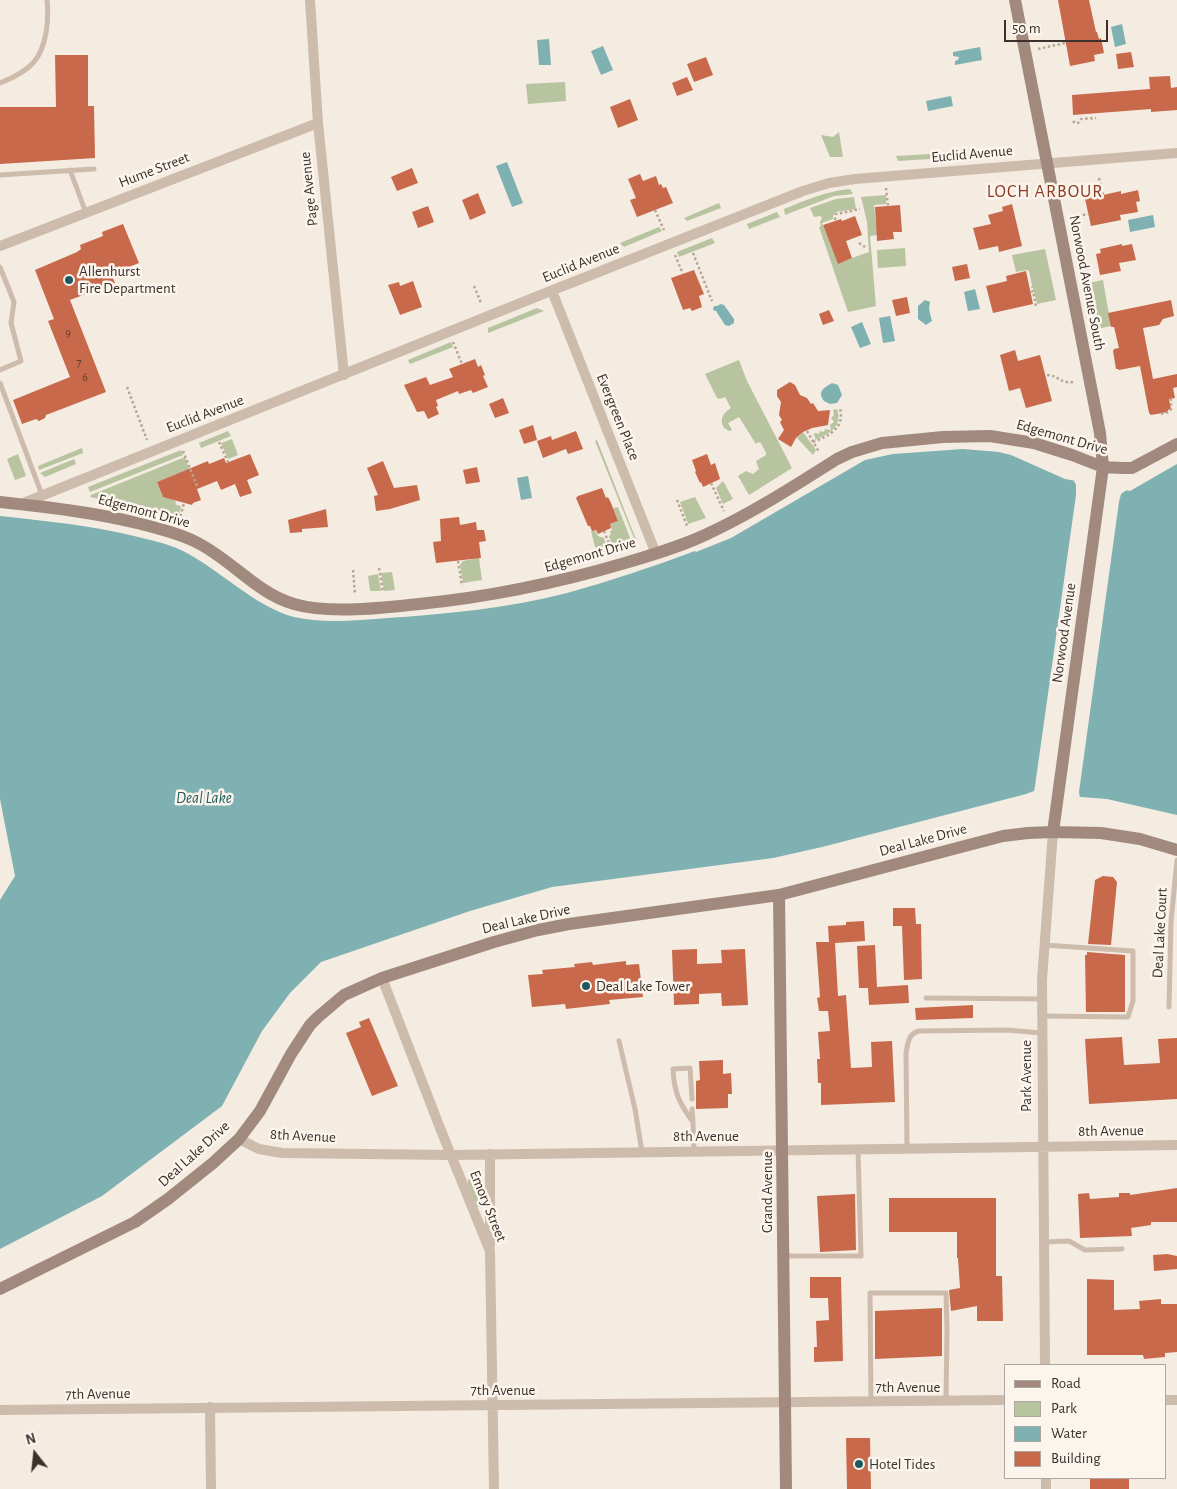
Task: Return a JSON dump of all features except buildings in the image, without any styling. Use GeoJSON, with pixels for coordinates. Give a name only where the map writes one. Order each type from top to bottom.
{"type":"FeatureCollection","features":[{"type":"Feature","properties":{"kind":"main road","name":"Norwood Avenue South"},"geometry":{"type":"LineString","coordinates":[[1015,0],[1100,433],[1103,467],[1101,484]]}},
{"type":"Feature","properties":{"kind":"main road","name":"Edgemont Drive"},"geometry":{"type":"LineString","coordinates":[[0,502],[93,513],[176,533],[212,551],[257,585],[293,604],[313,608],[345,609],[405,606],[498,594],[563,581],[656,554],[703,536],[749,513],[837,459],[860,449],[882,443],[943,437],[990,436],[1034,443],[1103,467],[1132,468],[1177,444]]}},
{"type":"Feature","properties":{"kind":"main road","name":"Norwood Avenue"},"geometry":{"type":"LineString","coordinates":[[1058,787],[1101,484]]}},
{"type":"Feature","properties":{"kind":"main road","name":"Park Avenue"},"geometry":{"type":"LineString","coordinates":[[1053,832],[1058,787]]}},
{"type":"Feature","properties":{"kind":"main road","name":"Deal Lake Drive"},"geometry":{"type":"LineString","coordinates":[[0,1289],[135,1222],[176,1193],[213,1163],[239,1139],[260,1111],[291,1054],[318,1017],[344,995],[382,978],[538,930],[779,895],[1003,836],[1053,832],[1101,833],[1140,838],[1177,850]]}},
{"type":"Feature","properties":{"kind":"main road","name":"Grand Avenue"},"geometry":{"type":"LineString","coordinates":[[779,895],[784,1151],[786,1489]]}},
{"type":"Feature","properties":{"kind":"street","name":"Page Avenue"},"geometry":{"type":"LineString","coordinates":[[310,0],[318,123],[344,375]]}},
{"type":"Feature","properties":{"kind":"street","name":"Hume Street"},"geometry":{"type":"LineString","coordinates":[[0,246],[318,123]]}},
{"type":"Feature","properties":{"kind":"street","name":"Euclid Avenue"},"geometry":{"type":"LineString","coordinates":[[20,504],[448,332],[794,195],[829,183],[1047,162],[1177,153]]}},
{"type":"Feature","properties":{"kind":"street","name":"Evergreen Place"},"geometry":{"type":"LineString","coordinates":[[552,291],[656,554]]}},
{"type":"Feature","properties":{"kind":"street","name":"Park Avenue"},"geometry":{"type":"LineString","coordinates":[[1045,1364],[1042,999],[1044,945],[1053,832]]}},
{"type":"Feature","properties":{"kind":"street","name":"Emory Street"},"geometry":{"type":"LineString","coordinates":[[382,978],[490,1251],[494,1489]]}},
{"type":"Feature","properties":{"kind":"street","name":"8th Avenue"},"geometry":{"type":"LineString","coordinates":[[239,1139],[259,1148],[282,1153],[490,1154],[1177,1146]]}},
{"type":"Feature","properties":{"kind":"street"},"geometry":{"type":"LineString","coordinates":[[490,1154],[490,1251]]}},
{"type":"Feature","properties":{"kind":"street","name":"7th Avenue"},"geometry":{"type":"LineString","coordinates":[[0,1410],[1004,1400]]}},
{"type":"Feature","properties":{"kind":"street"},"geometry":{"type":"LineString","coordinates":[[210,1407],[211,1489]]}},
{"type":"Feature","properties":{"kind":"lane"},"geometry":{"type":"LineString","coordinates":[[0,83],[10,79],[33,63],[45,40],[48,14],[47,0]]}},
{"type":"Feature","properties":{"kind":"lane"},"geometry":{"type":"LineString","coordinates":[[0,174],[94,169]]}},
{"type":"Feature","properties":{"kind":"lane"},"geometry":{"type":"LineString","coordinates":[[70,170],[86,213]]}},
{"type":"Feature","properties":{"kind":"lane"},"geometry":{"type":"LineString","coordinates":[[0,267],[14,302],[11,324],[21,361],[0,370]]}},
{"type":"Feature","properties":{"kind":"lane"},"geometry":{"type":"LineString","coordinates":[[0,383],[42,495]]}},
{"type":"Feature","properties":{"kind":"lane","name":"Deal Lake Court"},"geometry":{"type":"LineString","coordinates":[[1169,1007],[1171,922],[1177,860]]}},
{"type":"Feature","properties":{"kind":"lane"},"geometry":{"type":"LineString","coordinates":[[1042,1016],[1128,1017],[1133,1001],[1133,951],[1044,945]]}},
{"type":"Feature","properties":{"kind":"lane"},"geometry":{"type":"LineString","coordinates":[[926,998],[1042,999]]}},
{"type":"Feature","properties":{"kind":"lane"},"geometry":{"type":"LineString","coordinates":[[906,1150],[906,1053],[909,1039],[913,1033],[919,1031],[1007,1030],[1042,1033]]}},
{"type":"Feature","properties":{"kind":"lane"},"geometry":{"type":"LineString","coordinates":[[619,1041],[635,1109],[642,1152]]}},
{"type":"Feature","properties":{"kind":"lane"},"geometry":{"type":"LineString","coordinates":[[692,1099],[690,1068],[673,1068],[674,1087],[692,1122]]}},
{"type":"Feature","properties":{"kind":"lane"},"geometry":{"type":"LineString","coordinates":[[692,1110],[694,1151]]}},
{"type":"Feature","properties":{"kind":"lane"},"geometry":{"type":"LineString","coordinates":[[784,1256],[861,1256],[858,1150]]}},
{"type":"Feature","properties":{"kind":"lane"},"geometry":{"type":"LineString","coordinates":[[1044,1242],[1069,1241],[1085,1250],[1122,1249]]}},
{"type":"Feature","properties":{"kind":"lane"},"geometry":{"type":"LineString","coordinates":[[870,1402],[870,1293],[946,1293],[946,1402]]}},
{"type":"Feature","properties":{"kind":"path"},"geometry":{"type":"LineString","coordinates":[[1037,49],[1066,43]]}},
{"type":"Feature","properties":{"kind":"path"},"geometry":{"type":"LineString","coordinates":[[1084,114],[1085,119]]}},
{"type":"Feature","properties":{"kind":"path"},"geometry":{"type":"LineString","coordinates":[[1073,121],[1078,123],[1081,119],[1096,118]]}},
{"type":"Feature","properties":{"kind":"path"},"geometry":{"type":"LineString","coordinates":[[1099,178],[1103,195]]}},
{"type":"Feature","properties":{"kind":"path"},"geometry":{"type":"LineString","coordinates":[[886,186],[888,206]]}},
{"type":"Feature","properties":{"kind":"path"},"geometry":{"type":"LineString","coordinates":[[655,210],[664,230]]}},
{"type":"Feature","properties":{"kind":"path"},"geometry":{"type":"LineString","coordinates":[[835,220],[836,214],[860,210]]}},
{"type":"Feature","properties":{"kind":"path"},"geometry":{"type":"LineString","coordinates":[[1073,217],[1088,214]]}},
{"type":"Feature","properties":{"kind":"path"},"geometry":{"type":"LineString","coordinates":[[859,243],[864,247]]}},
{"type":"Feature","properties":{"kind":"path"},"geometry":{"type":"LineString","coordinates":[[694,253],[712,302]]}},
{"type":"Feature","properties":{"kind":"path"},"geometry":{"type":"LineString","coordinates":[[674,254],[683,274]]}},
{"type":"Feature","properties":{"kind":"path"},"geometry":{"type":"LineString","coordinates":[[701,286],[705,284]]}},
{"type":"Feature","properties":{"kind":"path"},"geometry":{"type":"LineString","coordinates":[[474,286],[480,303]]}},
{"type":"Feature","properties":{"kind":"path"},"geometry":{"type":"LineString","coordinates":[[1031,292],[1033,291],[1036,307]]}},
{"type":"Feature","properties":{"kind":"path"},"geometry":{"type":"LineString","coordinates":[[448,332],[462,364]]}},
{"type":"Feature","properties":{"kind":"path"},"geometry":{"type":"LineString","coordinates":[[1047,375],[1054,376],[1064,383],[1074,382]]}},
{"type":"Feature","properties":{"kind":"path"},"geometry":{"type":"LineString","coordinates":[[127,387],[151,451]]}},
{"type":"Feature","properties":{"kind":"path"},"geometry":{"type":"LineString","coordinates":[[1161,414],[1169,412],[1171,409],[1171,399]]}},
{"type":"Feature","properties":{"kind":"path"},"geometry":{"type":"LineString","coordinates":[[813,442],[828,436],[838,428],[841,416],[840,408]]}},
{"type":"Feature","properties":{"kind":"path"},"geometry":{"type":"LineString","coordinates":[[807,431],[819,452]]}},
{"type":"Feature","properties":{"kind":"path"},"geometry":{"type":"LineString","coordinates":[[219,442],[228,462]]}},
{"type":"Feature","properties":{"kind":"path"},"geometry":{"type":"LineString","coordinates":[[182,449],[197,486]]}},
{"type":"Feature","properties":{"kind":"path"},"geometry":{"type":"LineString","coordinates":[[711,483],[722,508]]}},
{"type":"Feature","properties":{"kind":"path"},"geometry":{"type":"LineString","coordinates":[[677,500],[687,526]]}},
{"type":"Feature","properties":{"kind":"path"},"geometry":{"type":"LineString","coordinates":[[179,522],[184,503]]}},
{"type":"Feature","properties":{"kind":"path"},"geometry":{"type":"LineString","coordinates":[[604,531],[613,555]]}},
{"type":"Feature","properties":{"kind":"path"},"geometry":{"type":"LineString","coordinates":[[458,561],[462,587]]}},
{"type":"Feature","properties":{"kind":"path"},"geometry":{"type":"LineString","coordinates":[[379,568],[383,592]]}},
{"type":"Feature","properties":{"kind":"path"},"geometry":{"type":"LineString","coordinates":[[353,570],[355,594]]}},
{"type":"Feature","properties":{"kind":"green space"},"geometry":{"type":"Polygon","coordinates":[[[565,82],[566,101],[528,104],[526,84],[565,82]]]}},
{"type":"Feature","properties":{"kind":"green space"},"geometry":{"type":"Polygon","coordinates":[[[839,132],[843,157],[830,157],[821,135],[833,137],[839,132]]]}},
{"type":"Feature","properties":{"kind":"green space"},"geometry":{"type":"Polygon","coordinates":[[[931,154],[930,159],[898,161],[896,156],[931,154]]]}},
{"type":"Feature","properties":{"kind":"green space"},"geometry":{"type":"Polygon","coordinates":[[[850,189],[853,194],[834,196],[785,215],[784,209],[800,202],[850,189]]]}},
{"type":"Feature","properties":{"kind":"green space"},"geometry":{"type":"Polygon","coordinates":[[[886,195],[886,204],[874,205],[877,235],[870,236],[876,306],[848,312],[819,227],[821,226],[822,218],[820,216],[814,217],[810,208],[836,199],[854,197],[856,209],[836,212],[833,219],[822,223],[838,263],[869,252],[867,222],[861,197],[886,195]]]}},
{"type":"Feature","properties":{"kind":"green space"},"geometry":{"type":"Polygon","coordinates":[[[719,203],[721,208],[687,221],[684,218],[719,203]]]}},
{"type":"Feature","properties":{"kind":"green space"},"geometry":{"type":"Polygon","coordinates":[[[777,212],[780,217],[749,229],[747,224],[777,212]]]}},
{"type":"Feature","properties":{"kind":"green space"},"geometry":{"type":"Polygon","coordinates":[[[659,227],[662,231],[624,247],[620,243],[659,227]]]}},
{"type":"Feature","properties":{"kind":"green space"},"geometry":{"type":"Polygon","coordinates":[[[712,238],[715,243],[679,257],[677,252],[712,238]]]}},
{"type":"Feature","properties":{"kind":"green space"},"geometry":{"type":"Polygon","coordinates":[[[905,248],[906,266],[878,268],[877,250],[905,248]]]}},
{"type":"Feature","properties":{"kind":"green space"},"geometry":{"type":"Polygon","coordinates":[[[1045,249],[1056,300],[1037,304],[1033,288],[1031,288],[1029,271],[1016,272],[1012,255],[1045,249]]]}},
{"type":"Feature","properties":{"kind":"green space"},"geometry":{"type":"Polygon","coordinates":[[[1103,280],[1111,326],[1097,329],[1088,283],[1103,280]]]}},
{"type":"Feature","properties":{"kind":"green space"},"geometry":{"type":"Polygon","coordinates":[[[537,308],[544,311],[488,333],[488,328],[537,308]]]}},
{"type":"Feature","properties":{"kind":"green space"},"geometry":{"type":"Polygon","coordinates":[[[451,342],[453,347],[410,364],[408,360],[451,342]]]}},
{"type":"Feature","properties":{"kind":"green space"},"geometry":{"type":"Polygon","coordinates":[[[739,360],[747,381],[792,468],[749,495],[738,476],[746,471],[753,474],[759,469],[756,461],[766,455],[766,453],[761,443],[758,442],[756,444],[739,417],[728,423],[732,430],[729,431],[724,428],[723,416],[731,408],[725,397],[717,398],[705,374],[739,360]]]}},
{"type":"Feature","properties":{"kind":"green space"},"geometry":{"type":"Polygon","coordinates":[[[837,409],[838,421],[834,429],[815,440],[813,435],[815,433],[824,432],[825,429],[831,430],[830,425],[834,422],[831,418],[834,415],[833,410],[837,409]]]}},
{"type":"Feature","properties":{"kind":"green space"},"geometry":{"type":"Polygon","coordinates":[[[228,431],[231,436],[201,448],[199,443],[228,431]]]}},
{"type":"Feature","properties":{"kind":"green space"},"geometry":{"type":"Polygon","coordinates":[[[803,432],[816,450],[813,455],[797,438],[803,432]]]}},
{"type":"Feature","properties":{"kind":"green space"},"geometry":{"type":"Polygon","coordinates":[[[232,439],[238,455],[228,459],[221,443],[232,439]]]}},
{"type":"Feature","properties":{"kind":"green space"},"geometry":{"type":"Polygon","coordinates":[[[597,440],[637,542],[636,543],[595,441],[597,440]]]}},
{"type":"Feature","properties":{"kind":"green space"},"geometry":{"type":"Polygon","coordinates":[[[82,448],[83,453],[39,470],[38,466],[82,448]]]}},
{"type":"Feature","properties":{"kind":"green space"},"geometry":{"type":"Polygon","coordinates":[[[181,450],[183,455],[90,492],[88,487],[181,450]]]}},
{"type":"Feature","properties":{"kind":"green space"},"geometry":{"type":"Polygon","coordinates":[[[18,454],[26,476],[15,480],[7,459],[18,454]]]}},
{"type":"Feature","properties":{"kind":"green space"},"geometry":{"type":"Polygon","coordinates":[[[185,457],[189,469],[157,482],[163,497],[175,498],[176,505],[181,506],[178,518],[169,514],[90,497],[91,495],[185,457]]]}},
{"type":"Feature","properties":{"kind":"green space"},"geometry":{"type":"Polygon","coordinates":[[[74,459],[76,464],[45,477],[40,473],[74,459]]]}},
{"type":"Feature","properties":{"kind":"green space"},"geometry":{"type":"Polygon","coordinates":[[[723,481],[733,499],[723,504],[716,488],[723,481]]]}},
{"type":"Feature","properties":{"kind":"green space"},"geometry":{"type":"Polygon","coordinates":[[[695,497],[706,518],[688,524],[680,502],[695,497]]]}},
{"type":"Feature","properties":{"kind":"green space"},"geometry":{"type":"Polygon","coordinates":[[[618,507],[632,543],[614,550],[609,536],[612,530],[610,524],[618,521],[613,508],[618,507]]]}},
{"type":"Feature","properties":{"kind":"green space"},"geometry":{"type":"Polygon","coordinates":[[[595,530],[598,536],[604,538],[608,551],[602,553],[601,550],[595,547],[591,531],[595,530]]]}},
{"type":"Feature","properties":{"kind":"green space"},"geometry":{"type":"Polygon","coordinates":[[[479,558],[482,580],[463,583],[460,565],[463,561],[479,558]]]}},
{"type":"Feature","properties":{"kind":"green space"},"geometry":{"type":"Polygon","coordinates":[[[392,572],[395,590],[384,591],[381,573],[392,572]]]}},
{"type":"Feature","properties":{"kind":"green space"},"geometry":{"type":"Polygon","coordinates":[[[378,574],[381,591],[370,591],[368,576],[378,574]]]}},
{"type":"Feature","properties":{"kind":"green space"},"geometry":{"type":"Polygon","coordinates":[[[478,1176],[483,1181],[483,1205],[480,1207],[477,1207],[468,1185],[468,1180],[471,1177],[478,1176]]]}},
{"type":"Feature","properties":{"kind":"water"},"geometry":{"type":"Polygon","coordinates":[[[1122,24],[1126,44],[1115,47],[1111,27],[1122,24]]]}},
{"type":"Feature","properties":{"kind":"water"},"geometry":{"type":"Polygon","coordinates":[[[549,39],[551,65],[539,65],[537,40],[549,39]]]}},
{"type":"Feature","properties":{"kind":"water"},"geometry":{"type":"Polygon","coordinates":[[[603,46],[613,70],[601,75],[591,51],[603,46]]]}},
{"type":"Feature","properties":{"kind":"water"},"geometry":{"type":"Polygon","coordinates":[[[980,47],[982,60],[955,65],[955,61],[959,57],[953,56],[953,52],[980,47]]]}},
{"type":"Feature","properties":{"kind":"water"},"geometry":{"type":"Polygon","coordinates":[[[951,96],[953,106],[928,111],[926,101],[951,96]]]}},
{"type":"Feature","properties":{"kind":"water"},"geometry":{"type":"Polygon","coordinates":[[[507,162],[523,203],[512,207],[496,166],[507,162]]]}},
{"type":"Feature","properties":{"kind":"water"},"geometry":{"type":"Polygon","coordinates":[[[1153,215],[1155,227],[1130,232],[1128,220],[1153,215]]]}},
{"type":"Feature","properties":{"kind":"water"},"geometry":{"type":"Polygon","coordinates":[[[975,289],[980,309],[968,311],[964,292],[975,289]]]}},
{"type":"Feature","properties":{"kind":"water"},"geometry":{"type":"Polygon","coordinates":[[[925,300],[930,302],[929,309],[932,321],[926,325],[918,319],[918,306],[925,300]]]}},
{"type":"Feature","properties":{"kind":"water"},"geometry":{"type":"Polygon","coordinates":[[[724,305],[734,319],[734,323],[729,326],[725,325],[716,311],[713,310],[714,306],[724,305]]]}},
{"type":"Feature","properties":{"kind":"water"},"geometry":{"type":"Polygon","coordinates":[[[890,316],[895,341],[883,343],[879,318],[890,316]]]}},
{"type":"Feature","properties":{"kind":"water"},"geometry":{"type":"Polygon","coordinates":[[[862,322],[871,344],[860,348],[851,327],[862,322]]]}},
{"type":"Feature","properties":{"kind":"water"},"geometry":{"type":"Polygon","coordinates":[[[832,383],[838,385],[842,395],[837,403],[830,404],[824,401],[821,392],[832,383]]]}},
{"type":"Feature","properties":{"kind":"water","name":"Deal Lake"},"geometry":{"type":"Polygon","coordinates":[[[963,449],[1011,455],[1065,479],[1130,491],[1177,464],[1177,815],[1107,799],[1030,793],[773,858],[552,887],[470,911],[321,962],[290,993],[262,1031],[222,1106],[102,1196],[0,1249],[0,900],[15,876],[0,799],[0,516],[84,526],[158,542],[181,550],[195,558],[265,605],[279,612],[305,619],[365,620],[478,610],[523,603],[599,584],[696,552],[731,538],[865,460],[893,454],[963,449]]]}},
{"type":"Feature","properties":{"kind":"water"},"geometry":{"type":"Polygon","coordinates":[[[528,476],[532,498],[521,500],[517,478],[528,476]]]}},
{"type":"Feature","properties":{"kind":"pier"},"geometry":{"type":"Polygon","coordinates":[[[1081,479],[1124,486],[1128,489],[1121,494],[1119,502],[1079,792],[1082,800],[1026,794],[1034,791],[1035,786],[1076,495],[1074,481],[1081,479]]]}},
{"type":"Feature","properties":{"kind":"place","name":"Allenhurst Fire Department"},"geometry":{"type":"Point","coordinates":[69,280]}},
{"type":"Feature","properties":{"kind":"place","name":"Deal Lake Tower"},"geometry":{"type":"Point","coordinates":[586,986]}},
{"type":"Feature","properties":{"kind":"place","name":"Hotel Tides"},"geometry":{"type":"Point","coordinates":[859,1464]}},
{"type":"Feature","properties":{"kind":"district","name":"LOCH ARBOUR"},"geometry":{"type":"Point","coordinates":[1045,192]}}]}
